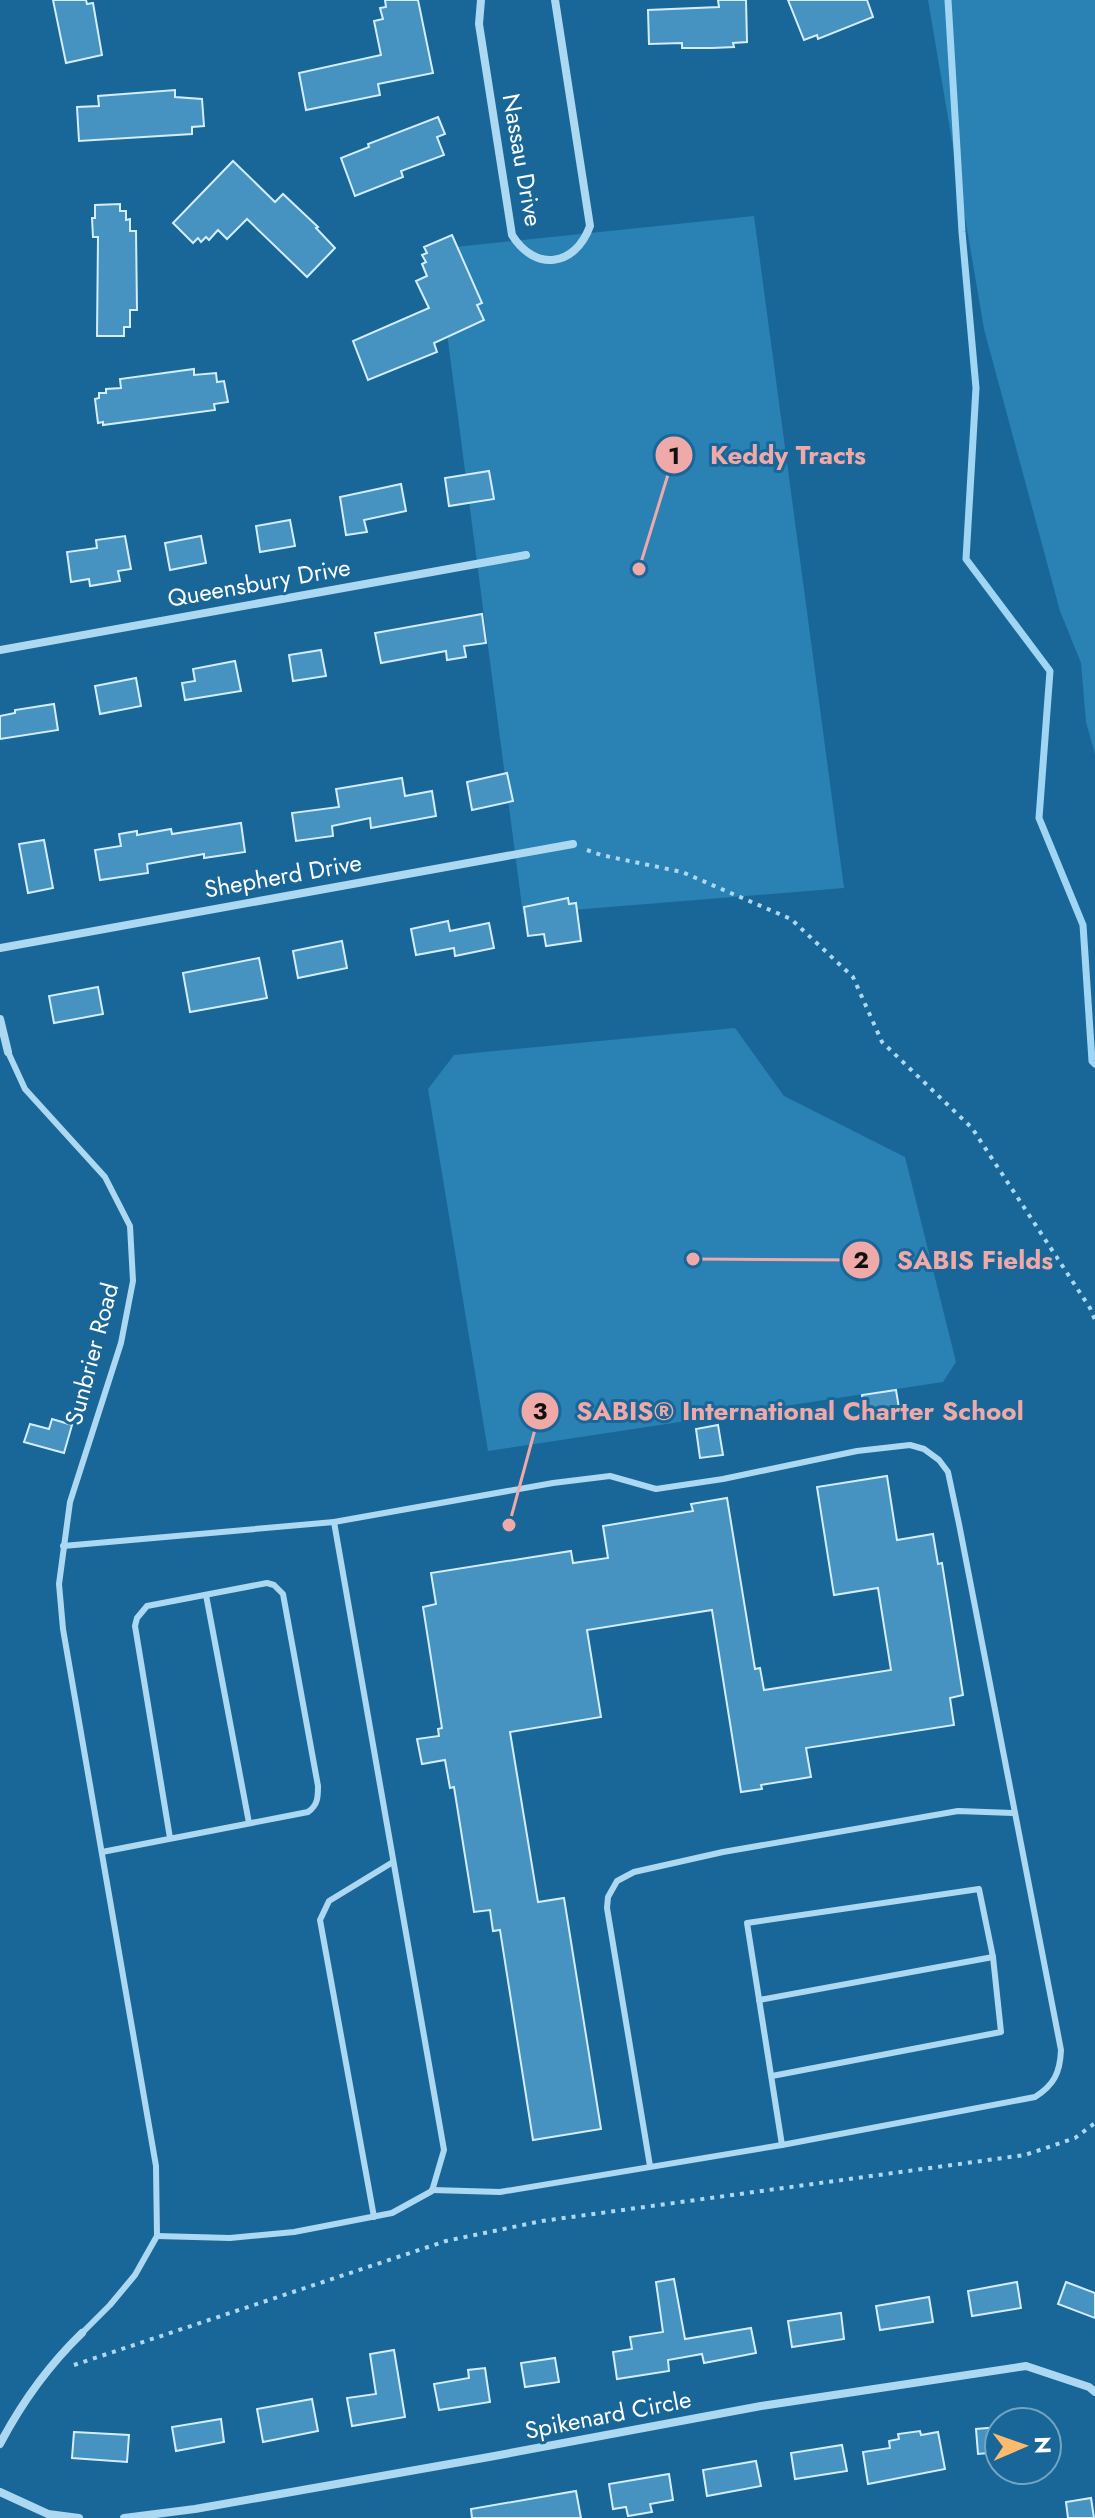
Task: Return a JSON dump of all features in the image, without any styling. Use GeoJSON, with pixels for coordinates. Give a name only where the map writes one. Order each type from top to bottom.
{"type":"FeatureCollection","features":[{"type":"Feature","properties":{"kind":"street","name":"Nassau Drive"},"geometry":{"type":"LineString","coordinates":[[481,0],[479,24],[512,235],[529,254],[554,260],[577,250],[590,226],[555,0]]}},
{"type":"Feature","properties":{"kind":"street","name":"Queensbury Drive"},"geometry":{"type":"LineString","coordinates":[[0,650],[526,555]]}},
{"type":"Feature","properties":{"kind":"street","name":"Shepherd Drive"},"geometry":{"type":"LineString","coordinates":[[0,948],[573,844]]}},
{"type":"Feature","properties":{"kind":"street","name":"Sunbrier Road"},"geometry":{"type":"LineString","coordinates":[[0,1019],[8,1052]]}},
{"type":"Feature","properties":{"kind":"street"},"geometry":{"type":"LineString","coordinates":[[0,2444],[16,2414],[53,2361],[82,2333]]}},
{"type":"Feature","properties":{"kind":"street","name":"Spikenard Circle"},"geometry":{"type":"LineString","coordinates":[[124,2518],[195,2509],[761,2406],[1026,2366],[1089,2387],[1095,2392]]}},
{"type":"Feature","properties":{"kind":"street"},"geometry":{"type":"LineString","coordinates":[[0,2492],[48,2514],[79,2518]]}},
{"type":"Feature","properties":{"kind":"lane","name":"Sunbrier Road"},"geometry":{"type":"LineString","coordinates":[[8,1052],[25,1089],[105,1177],[130,1226],[133,1281],[121,1343],[70,1502],[59,1584],[63,1629],[156,2166],[157,2236]]}},
{"type":"Feature","properties":{"kind":"lane"},"geometry":{"type":"LineString","coordinates":[[63,1546],[334,1522],[553,1483],[610,1476],[656,1489],[723,1479],[857,1451],[910,1445],[924,1449],[939,1460],[948,1472],[1061,2050],[1060,2068],[1054,2082],[1035,2097],[782,2145],[500,2192],[432,2190],[392,2213],[294,2232],[230,2238],[157,2236],[135,2275],[82,2333]]}},
{"type":"Feature","properties":{"kind":"lane"},"geometry":{"type":"LineString","coordinates":[[334,1522],[444,2150],[432,2190]]}},
{"type":"Feature","properties":{"kind":"lane"},"geometry":{"type":"LineString","coordinates":[[102,1852],[308,1812],[314,1807],[318,1798],[286,1609],[281,1589],[267,1583],[147,1606],[137,1618],[135,1626],[170,1838]]}},
{"type":"Feature","properties":{"kind":"lane"},"geometry":{"type":"LineString","coordinates":[[206,1595],[249,1823]]}},
{"type":"Feature","properties":{"kind":"lane"},"geometry":{"type":"LineString","coordinates":[[650,2166],[607,1908],[608,1897],[617,1881],[634,1872],[804,1837],[958,1811],[1013,1813]]}},
{"type":"Feature","properties":{"kind":"lane"},"geometry":{"type":"LineString","coordinates":[[374,2217],[320,1920],[329,1901],[393,1862]]}},
{"type":"Feature","properties":{"kind":"lane"},"geometry":{"type":"LineString","coordinates":[[772,2076],[1001,2032],[993,1957],[979,1889],[747,1923],[782,2145]]}},
{"type":"Feature","properties":{"kind":"lane"},"geometry":{"type":"LineString","coordinates":[[759,2000],[993,1957]]}},
{"type":"Feature","properties":{"kind":"path"},"geometry":{"type":"LineString","coordinates":[[573,844],[601,855],[682,872],[791,919],[853,977],[882,1042],[972,1128],[1095,1320]]}},
{"type":"Feature","properties":{"kind":"path"},"geometry":{"type":"LineString","coordinates":[[69,2367],[260,2300],[446,2241],[542,2221],[1025,2155],[1075,2138],[1095,2123]]}},
{"type":"Feature","properties":{"kind":"shaded area"},"geometry":{"type":"Polygon","coordinates":[[[928,0],[1095,0],[1095,754],[1086,722],[1081,663],[1060,611],[984,329],[928,0]]]}},
{"type":"Feature","properties":{"kind":"shaded area"},"geometry":{"type":"Polygon","coordinates":[[[754,216],[844,888],[523,914],[436,249],[754,216]]]}},
{"type":"Feature","properties":{"kind":"shaded area"},"geometry":{"type":"Polygon","coordinates":[[[735,1028],[784,1096],[905,1157],[956,1362],[943,1382],[488,1451],[428,1089],[454,1055],[735,1028]]]}},
{"type":"Feature","properties":{"kind":"building"},"geometry":{"type":"Polygon","coordinates":[[[53,0],[86,0],[87,4],[93,3],[102,55],[66,63],[53,0]]]}},
{"type":"Feature","properties":{"kind":"building"},"geometry":{"type":"Polygon","coordinates":[[[385,0],[418,0],[433,73],[378,84],[380,95],[306,110],[299,73],[381,55],[374,21],[383,19],[380,8],[386,7],[385,0]]]}},
{"type":"Feature","properties":{"kind":"building"},"geometry":{"type":"Polygon","coordinates":[[[718,0],[746,0],[747,42],[733,43],[734,47],[712,48],[682,48],[682,43],[649,44],[648,10],[719,7],[718,0]]]}},
{"type":"Feature","properties":{"kind":"building"},"geometry":{"type":"Polygon","coordinates":[[[788,0],[867,0],[873,17],[818,39],[817,35],[804,40],[788,0]]]}},
{"type":"Feature","properties":{"kind":"building"},"geometry":{"type":"Polygon","coordinates":[[[175,90],[175,97],[202,99],[204,126],[192,127],[192,134],[79,141],[77,107],[99,106],[98,96],[175,90]]]}},
{"type":"Feature","properties":{"kind":"building"},"geometry":{"type":"Polygon","coordinates":[[[438,117],[445,134],[437,137],[444,155],[401,171],[403,177],[355,196],[341,158],[438,117]]]}},
{"type":"Feature","properties":{"kind":"building"},"geometry":{"type":"Polygon","coordinates":[[[233,161],[275,202],[283,194],[335,248],[307,277],[247,219],[227,239],[218,230],[209,240],[206,237],[201,242],[198,238],[193,243],[173,223],[233,161]]]}},
{"type":"Feature","properties":{"kind":"building"},"geometry":{"type":"Polygon","coordinates":[[[120,204],[120,211],[126,211],[126,220],[130,219],[130,231],[136,231],[137,310],[130,310],[130,327],[124,327],[124,336],[97,336],[98,237],[93,237],[92,218],[95,218],[95,205],[120,204]]]}},
{"type":"Feature","properties":{"kind":"building"},"geometry":{"type":"Polygon","coordinates":[[[452,235],[482,303],[477,305],[484,320],[434,343],[437,352],[368,380],[353,341],[429,308],[416,281],[427,276],[422,264],[426,262],[422,255],[427,253],[424,247],[452,235]]]}},
{"type":"Feature","properties":{"kind":"building"},"geometry":{"type":"Polygon","coordinates":[[[194,369],[194,375],[216,373],[217,382],[224,381],[228,402],[214,404],[215,410],[103,425],[103,422],[98,423],[95,399],[99,398],[99,393],[106,393],[106,389],[121,388],[120,379],[194,369]]]}},
{"type":"Feature","properties":{"kind":"building"},"geometry":{"type":"Polygon","coordinates":[[[489,471],[494,499],[449,506],[445,478],[489,471]]]}},
{"type":"Feature","properties":{"kind":"building"},"geometry":{"type":"Polygon","coordinates":[[[401,484],[406,511],[364,520],[367,532],[346,535],[340,497],[401,484]]]}},
{"type":"Feature","properties":{"kind":"building"},"geometry":{"type":"Polygon","coordinates":[[[290,520],[295,546],[260,552],[256,526],[290,520]]]}},
{"type":"Feature","properties":{"kind":"building"},"geometry":{"type":"Polygon","coordinates":[[[125,536],[131,569],[118,571],[120,581],[90,586],[89,579],[71,582],[67,552],[97,548],[96,540],[125,536]]]}},
{"type":"Feature","properties":{"kind":"building"},"geometry":{"type":"Polygon","coordinates":[[[201,536],[206,563],[170,570],[165,543],[201,536]]]}},
{"type":"Feature","properties":{"kind":"building"},"geometry":{"type":"Polygon","coordinates":[[[482,614],[486,643],[464,646],[466,657],[447,660],[446,651],[381,663],[375,633],[482,614]]]}},
{"type":"Feature","properties":{"kind":"building"},"geometry":{"type":"Polygon","coordinates":[[[321,650],[326,676],[293,681],[289,655],[321,650]]]}},
{"type":"Feature","properties":{"kind":"building"},"geometry":{"type":"Polygon","coordinates":[[[235,661],[241,691],[185,700],[182,683],[195,681],[193,669],[235,661]]]}},
{"type":"Feature","properties":{"kind":"building"},"geometry":{"type":"Polygon","coordinates":[[[136,678],[141,706],[100,714],[95,686],[136,678]]]}},
{"type":"Feature","properties":{"kind":"building"},"geometry":{"type":"Polygon","coordinates":[[[54,704],[58,730],[0,739],[0,716],[15,713],[15,710],[54,704]]]}},
{"type":"Feature","properties":{"kind":"building"},"geometry":{"type":"Polygon","coordinates":[[[507,773],[513,801],[472,810],[467,782],[507,773]]]}},
{"type":"Feature","properties":{"kind":"building"},"geometry":{"type":"Polygon","coordinates":[[[402,778],[405,796],[432,791],[436,816],[371,828],[370,818],[332,826],[333,836],[296,841],[292,813],[339,807],[336,789],[402,778]]]}},
{"type":"Feature","properties":{"kind":"building"},"geometry":{"type":"Polygon","coordinates":[[[241,823],[245,852],[204,858],[204,854],[147,864],[148,873],[100,880],[95,850],[121,846],[119,834],[137,831],[137,835],[171,829],[172,834],[241,823]]]}},
{"type":"Feature","properties":{"kind":"building"},"geometry":{"type":"Polygon","coordinates":[[[44,840],[53,888],[28,893],[19,844],[44,840]]]}},
{"type":"Feature","properties":{"kind":"building"},"geometry":{"type":"Polygon","coordinates":[[[568,898],[569,904],[576,903],[581,941],[546,946],[544,934],[528,936],[524,907],[568,898]]]}},
{"type":"Feature","properties":{"kind":"building"},"geometry":{"type":"Polygon","coordinates":[[[448,921],[450,931],[489,923],[494,948],[455,956],[454,948],[416,955],[411,929],[448,921]]]}},
{"type":"Feature","properties":{"kind":"building"},"geometry":{"type":"Polygon","coordinates":[[[342,941],[347,968],[298,978],[293,951],[342,941]]]}},
{"type":"Feature","properties":{"kind":"building"},"geometry":{"type":"Polygon","coordinates":[[[259,958],[267,998],[190,1012],[183,973],[259,958]]]}},
{"type":"Feature","properties":{"kind":"building"},"geometry":{"type":"Polygon","coordinates":[[[98,987],[103,1014],[54,1023],[49,996],[98,987]]]}},
{"type":"Feature","properties":{"kind":"building"},"geometry":{"type":"Polygon","coordinates":[[[896,1390],[899,1408],[864,1414],[862,1395],[896,1390]]]}},
{"type":"Feature","properties":{"kind":"building"},"geometry":{"type":"Polygon","coordinates":[[[52,1419],[72,1425],[64,1453],[24,1442],[30,1424],[49,1429],[52,1419]]]}},
{"type":"Feature","properties":{"kind":"building"},"geometry":{"type":"Polygon","coordinates":[[[718,1425],[723,1455],[700,1458],[696,1429],[718,1425]]]}},
{"type":"Feature","properties":{"kind":"building"},"geometry":{"type":"Polygon","coordinates":[[[887,1476],[897,1540],[933,1534],[938,1564],[942,1563],[963,1695],[950,1698],[954,1725],[806,1748],[811,1777],[761,1785],[762,1789],[741,1792],[712,1610],[587,1630],[601,1717],[510,1732],[538,1902],[564,1898],[601,2129],[533,2140],[500,1930],[493,1931],[490,1910],[474,1912],[454,1787],[450,1788],[445,1760],[422,1764],[417,1739],[439,1736],[438,1729],[442,1728],[423,1607],[436,1604],[431,1573],[571,1551],[573,1563],[608,1558],[603,1526],[693,1511],[691,1504],[727,1498],[755,1669],[760,1668],[764,1690],[891,1670],[878,1588],[834,1595],[817,1487],[887,1476]]]}},
{"type":"Feature","properties":{"kind":"building"},"geometry":{"type":"Polygon","coordinates":[[[674,2279],[685,2339],[751,2328],[756,2353],[704,2363],[702,2354],[668,2360],[669,2371],[617,2379],[613,2352],[632,2349],[630,2337],[663,2332],[656,2282],[674,2279]]]}},
{"type":"Feature","properties":{"kind":"building"},"geometry":{"type":"Polygon","coordinates":[[[1017,2282],[1021,2308],[972,2316],[968,2291],[1017,2282]]]}},
{"type":"Feature","properties":{"kind":"building"},"geometry":{"type":"Polygon","coordinates":[[[1066,2282],[1095,2293],[1095,2318],[1058,2304],[1066,2282]]]}},
{"type":"Feature","properties":{"kind":"building"},"geometry":{"type":"Polygon","coordinates":[[[929,2297],[933,2322],[880,2330],[876,2306],[929,2297]]]}},
{"type":"Feature","properties":{"kind":"building"},"geometry":{"type":"Polygon","coordinates":[[[841,2313],[844,2339],[792,2347],[788,2321],[841,2313]]]}},
{"type":"Feature","properties":{"kind":"building"},"geometry":{"type":"Polygon","coordinates":[[[394,2350],[405,2417],[352,2426],[347,2398],[376,2394],[370,2354],[394,2350]]]}},
{"type":"Feature","properties":{"kind":"building"},"geometry":{"type":"Polygon","coordinates":[[[555,2358],[559,2382],[525,2387],[521,2363],[555,2358]]]}},
{"type":"Feature","properties":{"kind":"building"},"geometry":{"type":"Polygon","coordinates":[[[485,2368],[490,2402],[439,2410],[434,2384],[469,2378],[468,2370],[485,2368]]]}},
{"type":"Feature","properties":{"kind":"building"},"geometry":{"type":"Polygon","coordinates":[[[312,2399],[318,2431],[263,2442],[257,2409],[312,2399]]]}},
{"type":"Feature","properties":{"kind":"building"},"geometry":{"type":"Polygon","coordinates":[[[221,2419],[224,2442],[176,2451],[172,2427],[221,2419]]]}},
{"type":"Feature","properties":{"kind":"building"},"geometry":{"type":"Polygon","coordinates":[[[983,2428],[983,2454],[978,2454],[976,2429],[983,2428]]]}},
{"type":"Feature","properties":{"kind":"building"},"geometry":{"type":"Polygon","coordinates":[[[920,2431],[921,2435],[938,2432],[945,2469],[868,2484],[863,2452],[890,2448],[889,2441],[899,2439],[898,2434],[920,2431]]]}},
{"type":"Feature","properties":{"kind":"building"},"geometry":{"type":"Polygon","coordinates":[[[74,2432],[129,2435],[127,2462],[72,2458],[74,2432]]]}},
{"type":"Feature","properties":{"kind":"building"},"geometry":{"type":"Polygon","coordinates":[[[842,2445],[847,2471],[795,2479],[791,2453],[842,2445]]]}},
{"type":"Feature","properties":{"kind":"building"},"geometry":{"type":"Polygon","coordinates":[[[756,2461],[761,2486],[707,2496],[703,2470],[756,2461]]]}},
{"type":"Feature","properties":{"kind":"building"},"geometry":{"type":"Polygon","coordinates":[[[669,2474],[673,2500],[650,2504],[652,2512],[628,2516],[626,2507],[613,2509],[609,2484],[669,2474]]]}},
{"type":"Feature","properties":{"kind":"building"},"geometry":{"type":"Polygon","coordinates":[[[576,2491],[581,2518],[472,2518],[471,2509],[576,2491]]]}},
{"type":"Feature","properties":{"kind":"building"},"geometry":{"type":"Polygon","coordinates":[[[1091,2498],[1094,2518],[1068,2518],[1066,2502],[1091,2498]]]}},
{"type":"Feature","properties":{"kind":"waterway"},"geometry":{"type":"LineString","coordinates":[[948,0],[962,232],[976,388],[966,559],[1050,671],[1039,818],[1083,925],[1092,1061],[1095,1064]]}},
{"type":"Feature","properties":{"kind":"place","name":"Keddy Tracts"},"geometry":{"type":"Point","coordinates":[639,569]}},
{"type":"Feature","properties":{"kind":"place","name":"SABIS Fields"},"geometry":{"type":"Point","coordinates":[693,1259]}},
{"type":"Feature","properties":{"kind":"place","name":"SABIS® International Charter School"},"geometry":{"type":"Point","coordinates":[509,1525]}}]}
